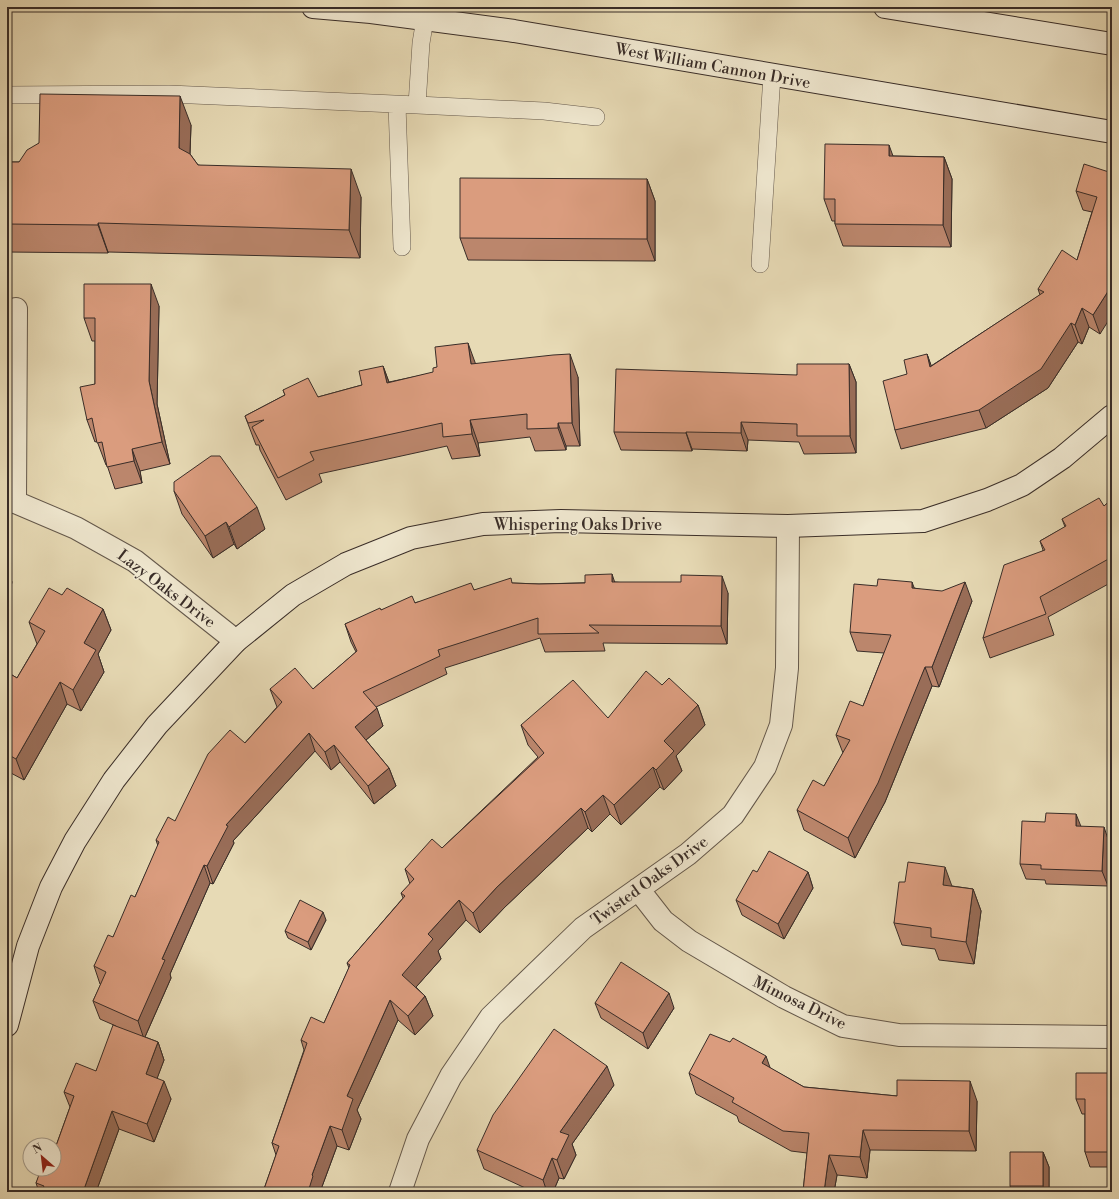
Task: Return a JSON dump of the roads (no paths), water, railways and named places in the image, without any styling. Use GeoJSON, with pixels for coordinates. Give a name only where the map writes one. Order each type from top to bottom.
{"type":"FeatureCollection","features":[{"type":"Feature","properties":{"kind":"street","name":"West William Cannon Drive"},"geometry":{"type":"LineString","coordinates":[[313,7],[371,12],[514,31],[1112,132]]}},
{"type":"Feature","properties":{"kind":"street"},"geometry":{"type":"LineString","coordinates":[[885,7],[1112,44]]}},
{"type":"Feature","properties":{"kind":"street"},"geometry":{"type":"LineString","coordinates":[[11,502],[16,309]]}},
{"type":"Feature","properties":{"kind":"street","name":"Whispering Oaks Drive"},"geometry":{"type":"LineString","coordinates":[[7,1025],[28,946],[51,887],[75,841],[114,780],[157,725],[236,641],[293,594],[346,564],[411,538],[483,524],[561,521],[788,526],[923,521],[987,500],[1022,485],[1062,458],[1112,416]]}},
{"type":"Feature","properties":{"kind":"street","name":"Lazy Oaks Drive"},"geometry":{"type":"LineString","coordinates":[[11,502],[76,528],[135,561],[236,641]]}},
{"type":"Feature","properties":{"kind":"street","name":"Twisted Oaks Drive"},"geometry":{"type":"LineString","coordinates":[[400,1192],[418,1139],[451,1076],[491,1017],[583,928],[688,854],[733,815],[765,766],[781,725],[787,668],[788,526]]}},
{"type":"Feature","properties":{"kind":"street","name":"Mimosa Drive"},"geometry":{"type":"LineString","coordinates":[[638,889],[662,921],[688,941],[784,997],[843,1026],[899,1035],[1112,1037]]}},
{"type":"Feature","properties":{"kind":"lane"},"geometry":{"type":"LineString","coordinates":[[417,105],[421,43],[425,19]]}},
{"type":"Feature","properties":{"kind":"lane"},"geometry":{"type":"LineString","coordinates":[[760,264],[772,75]]}},
{"type":"Feature","properties":{"kind":"lane"},"geometry":{"type":"LineString","coordinates":[[7,95],[169,94],[544,111],[596,117]]}},
{"type":"Feature","properties":{"kind":"lane"},"geometry":{"type":"LineString","coordinates":[[397,105],[402,247]]}}]}
